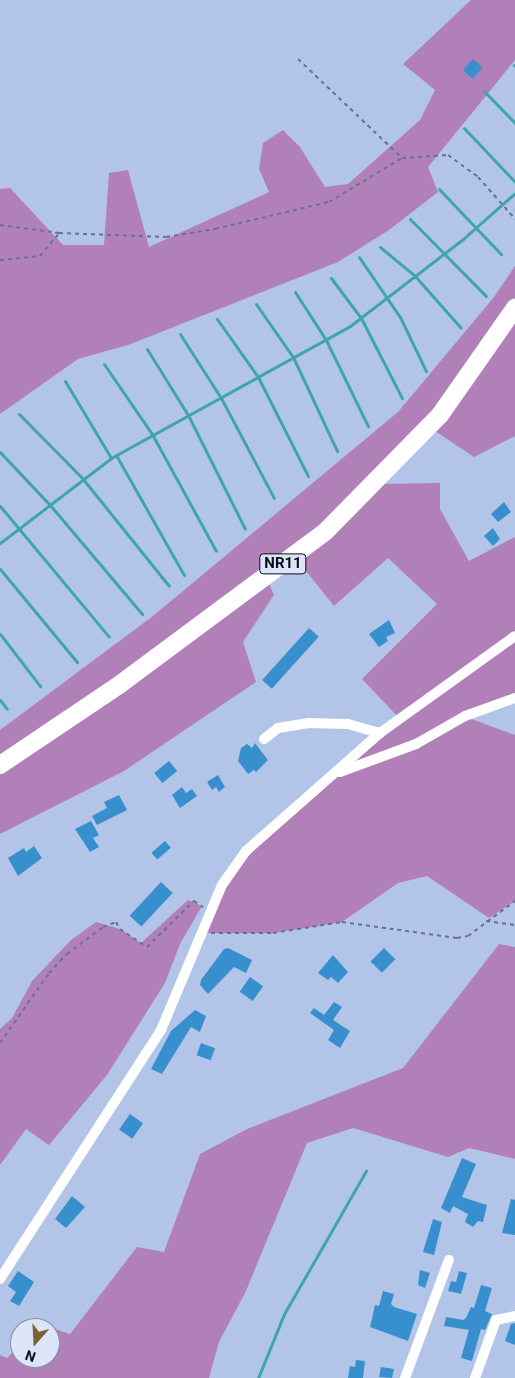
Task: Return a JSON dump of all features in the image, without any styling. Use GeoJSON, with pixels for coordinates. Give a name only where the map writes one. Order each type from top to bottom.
{"type":"FeatureCollection","features":[{"type":"Feature","properties":{"kind":"highway","name":"NR11"},"geometry":{"type":"LineString","coordinates":[[0,765],[119,685],[325,532],[440,415],[515,308]]}},
{"type":"Feature","properties":{"kind":"street"},"geometry":{"type":"LineString","coordinates":[[0,1279],[161,1030],[222,885],[246,851],[380,733],[515,636]]}},
{"type":"Feature","properties":{"kind":"street"},"geometry":{"type":"LineString","coordinates":[[334,774],[416,744],[465,716],[515,698]]}},
{"type":"Feature","properties":{"kind":"street"},"geometry":{"type":"LineString","coordinates":[[264,739],[278,728],[308,723],[348,724],[380,733]]}},
{"type":"Feature","properties":{"kind":"street"},"geometry":{"type":"LineString","coordinates":[[405,1378],[449,1260]]}},
{"type":"Feature","properties":{"kind":"street"},"geometry":{"type":"LineString","coordinates":[[474,1378],[496,1320],[515,1316]]}},
{"type":"Feature","properties":{"kind":"path"},"geometry":{"type":"LineString","coordinates":[[298,59],[402,158]]}},
{"type":"Feature","properties":{"kind":"path"},"geometry":{"type":"LineString","coordinates":[[0,225],[59,233],[166,237],[216,230],[329,202],[402,158],[448,154],[478,177],[515,219]]}},
{"type":"Feature","properties":{"kind":"path"},"geometry":{"type":"LineString","coordinates":[[0,260],[40,256],[59,233]]}},
{"type":"Feature","properties":{"kind":"path"},"geometry":{"type":"LineString","coordinates":[[0,1043],[49,973],[67,954],[102,927],[116,922],[120,930],[147,947],[194,901],[210,913]]}},
{"type":"Feature","properties":{"kind":"path"},"geometry":{"type":"LineString","coordinates":[[202,933],[274,933],[342,922],[457,938],[468,936],[486,921],[515,902]]}},
{"type":"Feature","properties":{"kind":"path"},"geometry":{"type":"LineString","coordinates":[[486,921],[515,925]]}},
{"type":"Feature","properties":{"kind":"shaded area"},"geometry":{"type":"Polygon","coordinates":[[[471,0],[515,0],[515,60],[428,167],[438,192],[389,230],[338,262],[128,345],[78,359],[0,414],[0,189],[10,188],[63,245],[104,245],[109,173],[128,170],[149,247],[269,192],[259,169],[263,143],[283,130],[300,147],[325,187],[348,184],[420,120],[435,90],[403,64],[471,0]]]}},
{"type":"Feature","properties":{"kind":"shaded area"},"geometry":{"type":"Polygon","coordinates":[[[515,266],[515,436],[474,457],[429,427],[376,484],[440,483],[440,509],[469,561],[515,537],[515,698],[466,717],[515,735],[515,901],[489,918],[427,876],[398,883],[342,922],[273,933],[202,933],[232,870],[400,719],[362,679],[437,604],[388,558],[334,606],[294,556],[266,576],[274,595],[243,642],[256,682],[124,771],[0,834],[0,730],[153,616],[398,412],[494,297],[515,266]]]}},
{"type":"Feature","properties":{"kind":"shaded area"},"geometry":{"type":"Polygon","coordinates":[[[188,900],[202,906],[180,944],[165,983],[107,1075],[49,1145],[26,1129],[0,1165],[0,1029],[12,1018],[32,981],[71,940],[96,922],[120,929],[141,943],[188,900]]]}},
{"type":"Feature","properties":{"kind":"shaded area"},"geometry":{"type":"Polygon","coordinates":[[[499,944],[515,947],[515,1159],[469,1148],[448,1157],[353,1128],[307,1143],[246,1291],[219,1342],[209,1378],[0,1378],[0,1355],[7,1358],[10,1355],[10,1368],[60,1368],[60,1331],[70,1334],[137,1247],[164,1252],[200,1154],[247,1129],[403,1068],[499,944]]]}},
{"type":"Feature","properties":{"kind":"building"},"geometry":{"type":"Polygon","coordinates":[[[473,59],[483,68],[473,79],[463,70],[473,59]]]}},
{"type":"Feature","properties":{"kind":"building"},"geometry":{"type":"Polygon","coordinates":[[[504,502],[511,512],[498,522],[491,514],[504,502]]]}},
{"type":"Feature","properties":{"kind":"building"},"geometry":{"type":"Polygon","coordinates":[[[493,528],[500,539],[493,546],[484,536],[493,528]]]}},
{"type":"Feature","properties":{"kind":"building"},"geometry":{"type":"Polygon","coordinates":[[[389,620],[395,633],[386,637],[388,641],[379,647],[369,634],[389,620]]]}},
{"type":"Feature","properties":{"kind":"building"},"geometry":{"type":"Polygon","coordinates":[[[309,628],[319,637],[272,689],[262,680],[309,628]]]}},
{"type":"Feature","properties":{"kind":"building"},"geometry":{"type":"Polygon","coordinates":[[[255,743],[268,760],[256,772],[254,770],[248,774],[238,761],[241,748],[247,744],[252,748],[255,743]]]}},
{"type":"Feature","properties":{"kind":"building"},"geometry":{"type":"Polygon","coordinates":[[[169,761],[177,771],[162,783],[154,773],[169,761]]]}},
{"type":"Feature","properties":{"kind":"building"},"geometry":{"type":"Polygon","coordinates":[[[218,775],[225,787],[219,792],[216,787],[212,790],[207,782],[218,775]]]}},
{"type":"Feature","properties":{"kind":"building"},"geometry":{"type":"Polygon","coordinates":[[[182,787],[186,793],[192,789],[197,796],[180,808],[172,795],[182,787]]]}},
{"type":"Feature","properties":{"kind":"building"},"geometry":{"type":"Polygon","coordinates":[[[119,795],[127,810],[97,825],[92,816],[107,808],[104,802],[119,795]]]}},
{"type":"Feature","properties":{"kind":"building"},"geometry":{"type":"Polygon","coordinates":[[[91,821],[99,835],[93,838],[99,847],[90,852],[75,829],[91,821]]]}},
{"type":"Feature","properties":{"kind":"building"},"geometry":{"type":"Polygon","coordinates":[[[165,841],[171,848],[157,860],[151,853],[165,841]]]}},
{"type":"Feature","properties":{"kind":"building"},"geometry":{"type":"Polygon","coordinates":[[[34,846],[42,858],[18,876],[8,858],[24,848],[26,852],[34,846]]]}},
{"type":"Feature","properties":{"kind":"building"},"geometry":{"type":"Polygon","coordinates":[[[161,882],[173,893],[141,927],[130,916],[161,882]]]}},
{"type":"Feature","properties":{"kind":"building"},"geometry":{"type":"Polygon","coordinates":[[[228,948],[252,960],[246,973],[234,967],[208,994],[200,985],[201,980],[224,949],[228,948]]]}},
{"type":"Feature","properties":{"kind":"building"},"geometry":{"type":"Polygon","coordinates":[[[384,948],[395,959],[382,973],[371,961],[384,948]]]}},
{"type":"Feature","properties":{"kind":"building"},"geometry":{"type":"Polygon","coordinates":[[[333,955],[348,972],[338,983],[331,977],[328,980],[318,973],[333,955]]]}},
{"type":"Feature","properties":{"kind":"building"},"geometry":{"type":"Polygon","coordinates":[[[250,977],[263,986],[253,1001],[240,992],[250,977]]]}},
{"type":"Feature","properties":{"kind":"building"},"geometry":{"type":"Polygon","coordinates":[[[334,1002],[342,1007],[333,1020],[350,1031],[340,1048],[328,1040],[334,1030],[310,1013],[314,1008],[324,1015],[334,1002]]]}},
{"type":"Feature","properties":{"kind":"building"},"geometry":{"type":"Polygon","coordinates":[[[195,1010],[206,1016],[200,1032],[191,1027],[162,1074],[151,1069],[171,1031],[195,1010]]]}},
{"type":"Feature","properties":{"kind":"building"},"geometry":{"type":"Polygon","coordinates":[[[201,1043],[215,1048],[211,1060],[197,1055],[201,1043]]]}},
{"type":"Feature","properties":{"kind":"building"},"geometry":{"type":"Polygon","coordinates":[[[130,1114],[143,1123],[132,1139],[119,1130],[130,1114]]]}},
{"type":"Feature","properties":{"kind":"building"},"geometry":{"type":"Polygon","coordinates":[[[462,1158],[476,1164],[462,1197],[487,1205],[483,1222],[478,1221],[473,1227],[465,1222],[468,1214],[453,1206],[450,1213],[441,1208],[462,1158]]]}},
{"type":"Feature","properties":{"kind":"building"},"geometry":{"type":"Polygon","coordinates":[[[72,1196],[85,1207],[66,1228],[55,1219],[72,1196]]]}},
{"type":"Feature","properties":{"kind":"building"},"geometry":{"type":"Polygon","coordinates":[[[511,1199],[515,1200],[515,1235],[502,1233],[511,1199]]]}},
{"type":"Feature","properties":{"kind":"building"},"geometry":{"type":"Polygon","coordinates":[[[433,1219],[442,1222],[434,1255],[423,1252],[433,1219]]]}},
{"type":"Feature","properties":{"kind":"building"},"geometry":{"type":"Polygon","coordinates":[[[420,1270],[430,1273],[425,1288],[418,1285],[420,1270]]]}},
{"type":"Feature","properties":{"kind":"building"},"geometry":{"type":"Polygon","coordinates":[[[18,1271],[34,1282],[19,1306],[10,1301],[16,1292],[8,1286],[18,1271]]]}},
{"type":"Feature","properties":{"kind":"building"},"geometry":{"type":"Polygon","coordinates":[[[459,1271],[467,1273],[461,1294],[448,1291],[451,1281],[456,1282],[459,1271]]]}},
{"type":"Feature","properties":{"kind":"building"},"geometry":{"type":"Polygon","coordinates":[[[481,1285],[492,1288],[485,1311],[492,1314],[485,1330],[481,1329],[472,1361],[461,1358],[469,1330],[444,1326],[446,1317],[464,1320],[471,1307],[474,1308],[481,1285]]]}},
{"type":"Feature","properties":{"kind":"building"},"geometry":{"type":"Polygon","coordinates":[[[383,1291],[394,1294],[391,1304],[394,1307],[417,1314],[408,1341],[370,1327],[375,1305],[379,1306],[383,1291]]]}},
{"type":"Feature","properties":{"kind":"building"},"geometry":{"type":"Polygon","coordinates":[[[515,1323],[515,1345],[505,1341],[511,1324],[515,1323]]]}},
{"type":"Feature","properties":{"kind":"building"},"geometry":{"type":"Polygon","coordinates":[[[356,1360],[365,1361],[363,1378],[348,1378],[350,1366],[355,1367],[356,1360]]]}},
{"type":"Feature","properties":{"kind":"building"},"geometry":{"type":"Polygon","coordinates":[[[381,1367],[394,1369],[392,1378],[379,1377],[381,1367]]]}},
{"type":"Feature","properties":{"kind":"waterway"},"geometry":{"type":"LineString","coordinates":[[484,91],[515,123]]}},
{"type":"Feature","properties":{"kind":"waterway"},"geometry":{"type":"LineString","coordinates":[[464,128],[515,182]]}},
{"type":"Feature","properties":{"kind":"waterway"},"geometry":{"type":"LineString","coordinates":[[439,189],[501,254]]}},
{"type":"Feature","properties":{"kind":"waterway"},"geometry":{"type":"LineString","coordinates":[[0,543],[111,458],[350,326],[463,239],[515,193]]}},
{"type":"Feature","properties":{"kind":"waterway"},"geometry":{"type":"LineString","coordinates":[[410,219],[486,296]]}},
{"type":"Feature","properties":{"kind":"waterway"},"geometry":{"type":"LineString","coordinates":[[380,247],[415,276],[461,328]]}},
{"type":"Feature","properties":{"kind":"waterway"},"geometry":{"type":"LineString","coordinates":[[359,257],[400,317],[426,371]]}},
{"type":"Feature","properties":{"kind":"waterway"},"geometry":{"type":"LineString","coordinates":[[331,278],[361,318],[402,398]]}},
{"type":"Feature","properties":{"kind":"waterway"},"geometry":{"type":"LineString","coordinates":[[295,292],[326,340],[368,426]]}},
{"type":"Feature","properties":{"kind":"waterway"},"geometry":{"type":"LineString","coordinates":[[256,304],[293,357],[337,451]]}},
{"type":"Feature","properties":{"kind":"waterway"},"geometry":{"type":"LineString","coordinates":[[217,319],[258,377],[308,476]]}},
{"type":"Feature","properties":{"kind":"waterway"},"geometry":{"type":"LineString","coordinates":[[180,334],[221,398],[274,498]]}},
{"type":"Feature","properties":{"kind":"waterway"},"geometry":{"type":"LineString","coordinates":[[147,349],[188,415],[245,529]]}},
{"type":"Feature","properties":{"kind":"waterway"},"geometry":{"type":"LineString","coordinates":[[104,364],[152,434],[216,551]]}},
{"type":"Feature","properties":{"kind":"waterway"},"geometry":{"type":"LineString","coordinates":[[65,381],[111,458]]}},
{"type":"Feature","properties":{"kind":"waterway"},"geometry":{"type":"LineString","coordinates":[[19,414],[83,479],[169,586]]}},
{"type":"Feature","properties":{"kind":"waterway"},"geometry":{"type":"LineString","coordinates":[[0,452],[50,505],[142,614]]}},
{"type":"Feature","properties":{"kind":"waterway"},"geometry":{"type":"LineString","coordinates":[[116,455],[184,575]]}},
{"type":"Feature","properties":{"kind":"waterway"},"geometry":{"type":"LineString","coordinates":[[0,506],[109,637]]}},
{"type":"Feature","properties":{"kind":"waterway"},"geometry":{"type":"LineString","coordinates":[[0,569],[77,662]]}},
{"type":"Feature","properties":{"kind":"waterway"},"geometry":{"type":"LineString","coordinates":[[0,634],[40,686]]}},
{"type":"Feature","properties":{"kind":"waterway"},"geometry":{"type":"LineString","coordinates":[[0,700],[7,709]]}},
{"type":"Feature","properties":{"kind":"waterway"},"geometry":{"type":"LineString","coordinates":[[258,1378],[284,1314],[366,1171]]}}]}
